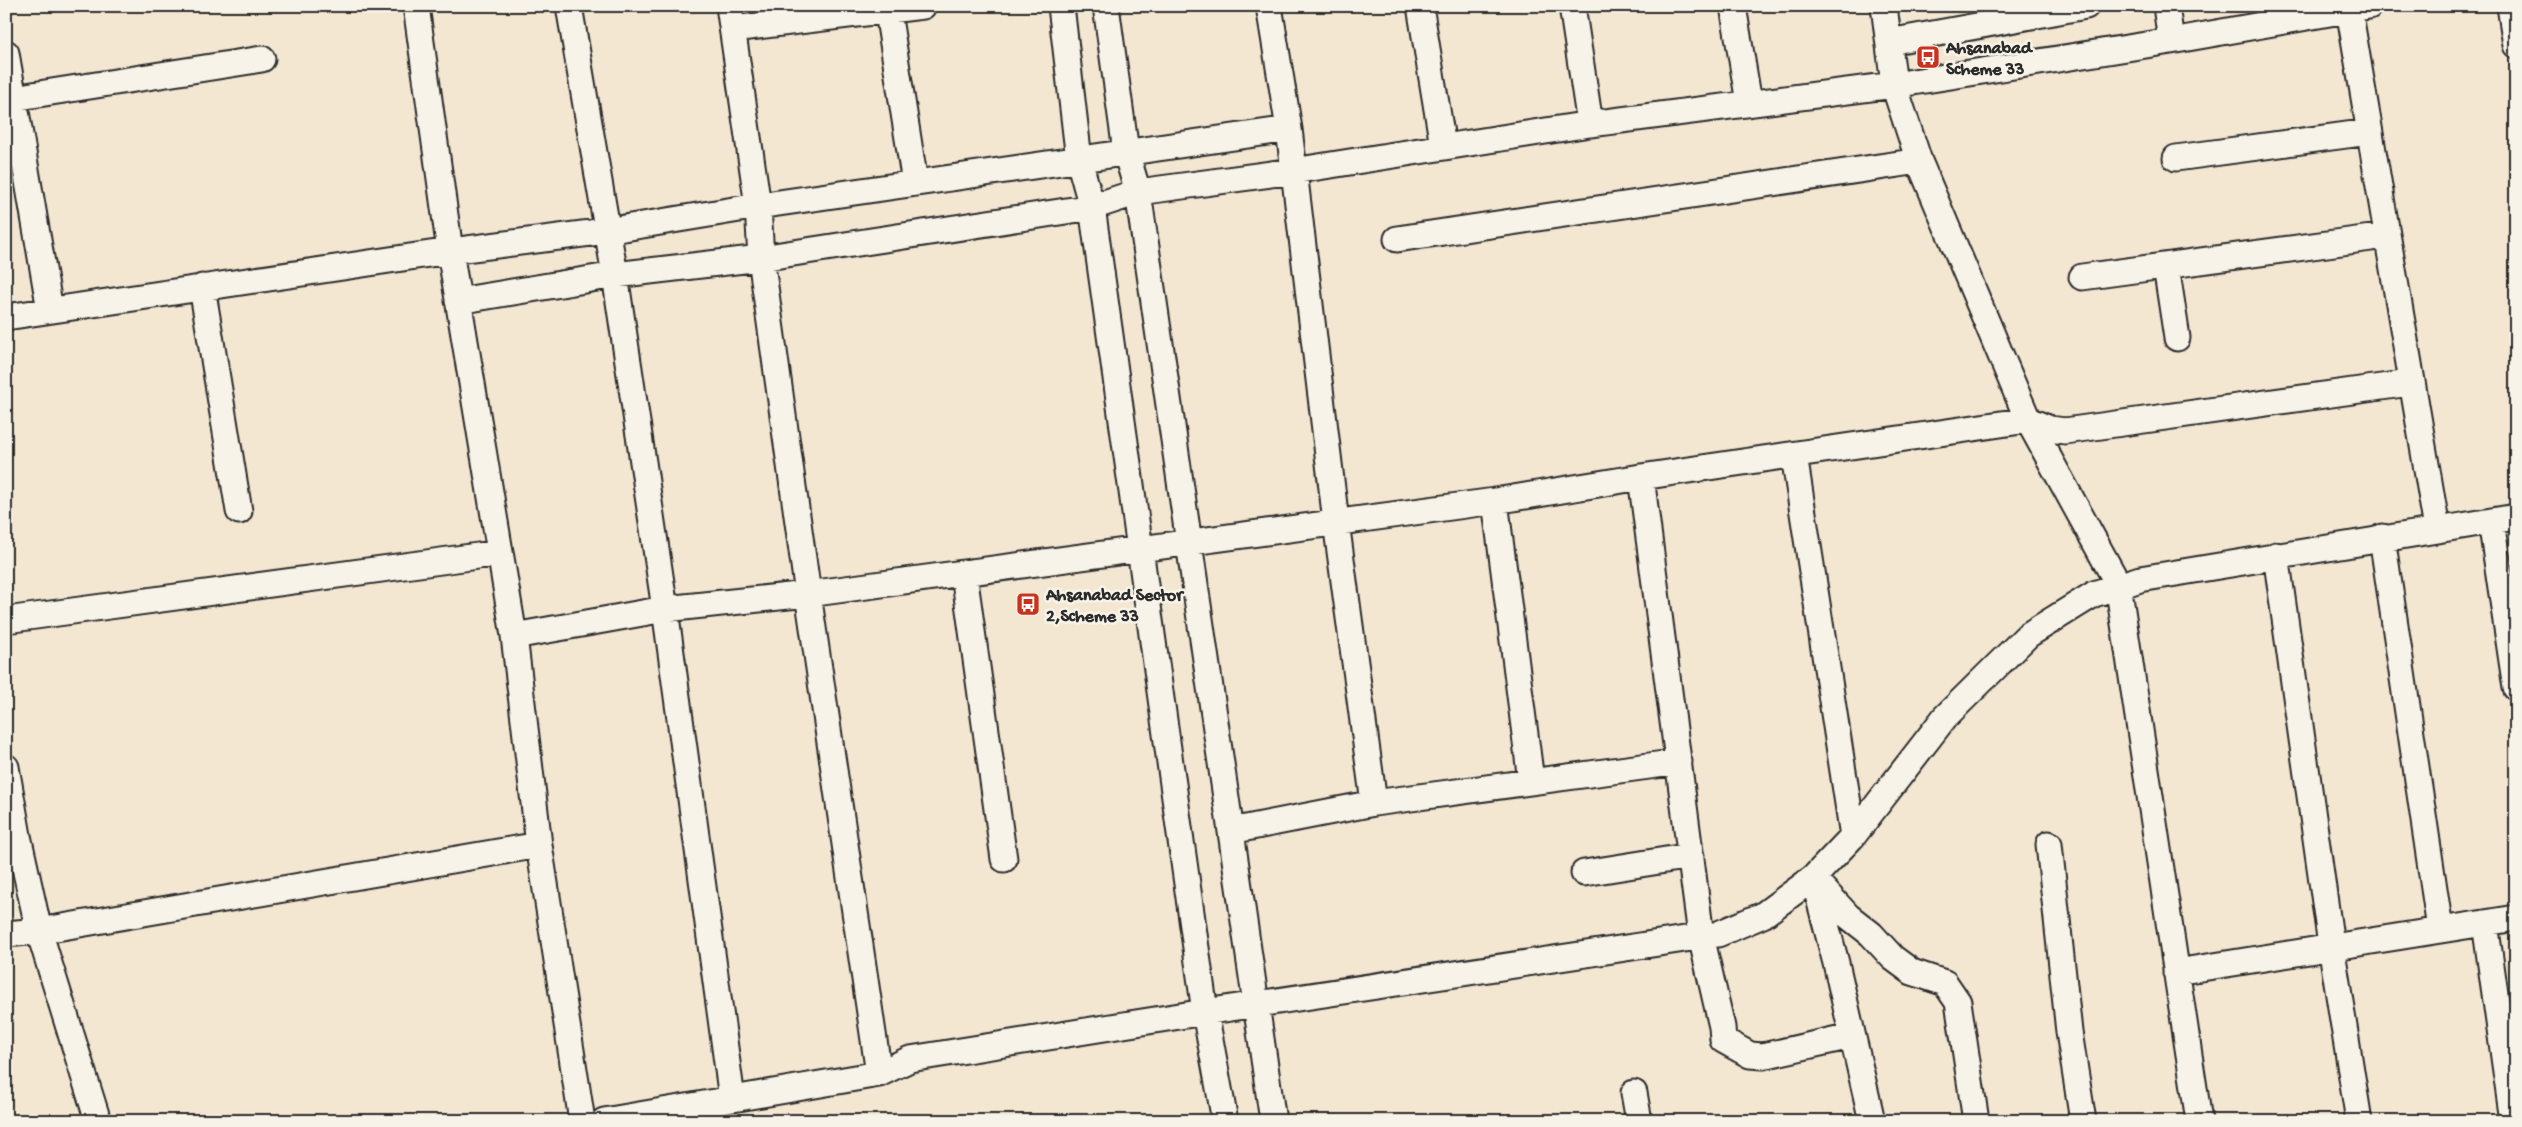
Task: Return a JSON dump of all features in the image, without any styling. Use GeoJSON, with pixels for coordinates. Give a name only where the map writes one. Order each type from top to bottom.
{"type":"FeatureCollection","features":[{"type":"Feature","properties":{"kind":"street"},"geometry":{"type":"LineString","coordinates":[[416,6],[450,251],[514,636],[539,845],[582,1121]]}},
{"type":"Feature","properties":{"kind":"street"},"geometry":{"type":"LineString","coordinates":[[569,6],[606,231],[616,275],[665,609],[732,1099]]}},
{"type":"Feature","properties":{"kind":"street"},"geometry":{"type":"LineString","coordinates":[[879,1074],[808,594],[761,258],[758,206],[731,18],[888,12],[923,6]]}},
{"type":"Feature","properties":{"kind":"street"},"geometry":{"type":"LineString","coordinates":[[1060,6],[1079,160],[1092,207],[1205,1012],[1225,1121]]}},
{"type":"Feature","properties":{"kind":"street"},"geometry":{"type":"LineString","coordinates":[[1106,6],[1126,152],[1138,192],[1273,1121]]}},
{"type":"Feature","properties":{"kind":"street"},"geometry":{"type":"LineString","coordinates":[[1269,6],[1289,129],[1336,522],[1374,803]]}},
{"type":"Feature","properties":{"kind":"street"},"geometry":{"type":"LineString","coordinates":[[1420,6],[1443,146]]}},
{"type":"Feature","properties":{"kind":"street"},"geometry":{"type":"LineString","coordinates":[[1572,6],[1590,124]]}},
{"type":"Feature","properties":{"kind":"street"},"geometry":{"type":"LineString","coordinates":[[1733,6],[1749,103]]}},
{"type":"Feature","properties":{"kind":"street"},"geometry":{"type":"LineString","coordinates":[[1884,6],[1894,85],[1920,161],[2028,420],[2118,584],[2198,1121]]}},
{"type":"Feature","properties":{"kind":"street"},"geometry":{"type":"LineString","coordinates":[[1890,42],[2086,6]]}},
{"type":"Feature","properties":{"kind":"street"},"geometry":{"type":"LineString","coordinates":[[2166,6],[2171,41]]}},
{"type":"Feature","properties":{"kind":"street"},"geometry":{"type":"LineString","coordinates":[[2510,6],[2516,45]]}},
{"type":"Feature","properties":{"kind":"street"},"geometry":{"type":"LineString","coordinates":[[458,301],[616,275],[761,258],[1092,207],[1138,192],[1293,171],[1443,146],[1590,124],[1894,85],[2171,41],[2359,8],[2369,132],[2410,383],[2437,529]]}},
{"type":"Feature","properties":{"kind":"street"},"geometry":{"type":"LineString","coordinates":[[888,12],[914,183]]}},
{"type":"Feature","properties":{"kind":"street"},"geometry":{"type":"LineString","coordinates":[[13,98],[262,58]]}},
{"type":"Feature","properties":{"kind":"street"},"geometry":{"type":"LineString","coordinates":[[7,60],[50,310]]}},
{"type":"Feature","properties":{"kind":"street"},"geometry":{"type":"LineString","coordinates":[[6,317],[450,251],[606,231],[758,206],[1289,129]]}},
{"type":"Feature","properties":{"kind":"street"},"geometry":{"type":"LineString","coordinates":[[2176,158],[2369,132]]}},
{"type":"Feature","properties":{"kind":"street"},"geometry":{"type":"LineString","coordinates":[[1397,239],[1920,161]]}},
{"type":"Feature","properties":{"kind":"street"},"geometry":{"type":"LineString","coordinates":[[2082,277],[2386,236]]}},
{"type":"Feature","properties":{"kind":"street"},"geometry":{"type":"LineString","coordinates":[[2166,266],[2177,338]]}},
{"type":"Feature","properties":{"kind":"street"},"geometry":{"type":"LineString","coordinates":[[202,287],[239,511]]}},
{"type":"Feature","properties":{"kind":"street"},"geometry":{"type":"LineString","coordinates":[[514,636],[665,609],[808,594],[1141,550],[1494,501],[1641,477],[2028,420],[2050,429],[2065,431],[2410,383]]}},
{"type":"Feature","properties":{"kind":"street"},"geometry":{"type":"LineString","coordinates":[[1794,455],[1853,836]]}},
{"type":"Feature","properties":{"kind":"street"},"geometry":{"type":"LineString","coordinates":[[1641,477],[1700,936],[1722,1027],[1723,1040],[1750,1055],[1763,1056],[1851,1036]]}},
{"type":"Feature","properties":{"kind":"street"},"geometry":{"type":"LineString","coordinates":[[1494,501],[1531,781]]}},
{"type":"Feature","properties":{"kind":"street"},"geometry":{"type":"LineString","coordinates":[[604,1121],[879,1074],[910,1059],[1718,934],[1763,915],[1813,878],[1853,836],[1945,718],[2028,635],[2094,594],[2118,584],[2276,555],[2516,517]]}},
{"type":"Feature","properties":{"kind":"street"},"geometry":{"type":"LineString","coordinates":[[2491,521],[2516,688]]}},
{"type":"Feature","properties":{"kind":"street"},"geometry":{"type":"LineString","coordinates":[[2382,537],[2440,929]]}},
{"type":"Feature","properties":{"kind":"street"},"geometry":{"type":"LineString","coordinates":[[6,620],[500,553]]}},
{"type":"Feature","properties":{"kind":"street"},"geometry":{"type":"LineString","coordinates":[[2276,555],[2359,1121]]}},
{"type":"Feature","properties":{"kind":"street"},"geometry":{"type":"LineString","coordinates":[[964,574],[1004,859]]}},
{"type":"Feature","properties":{"kind":"street"},"geometry":{"type":"LineString","coordinates":[[1231,831],[1374,803],[1679,762]]}},
{"type":"Feature","properties":{"kind":"street"},"geometry":{"type":"LineString","coordinates":[[6,767],[18,836],[39,931],[98,1121]]}},
{"type":"Feature","properties":{"kind":"street"},"geometry":{"type":"LineString","coordinates":[[2049,844],[2069,1032],[2083,1121]]}},
{"type":"Feature","properties":{"kind":"street"},"geometry":{"type":"LineString","coordinates":[[6,934],[39,931],[539,845]]}},
{"type":"Feature","properties":{"kind":"street"},"geometry":{"type":"LineString","coordinates":[[1584,873],[1691,856]]}},
{"type":"Feature","properties":{"kind":"street"},"geometry":{"type":"LineString","coordinates":[[1813,878],[1836,963],[1851,1036],[1869,1100],[1872,1121]]}},
{"type":"Feature","properties":{"kind":"street"},"geometry":{"type":"LineString","coordinates":[[1813,878],[1848,916],[1872,934],[1893,958],[1912,972],[1945,983],[1958,1002],[1976,1121]]}},
{"type":"Feature","properties":{"kind":"street"},"geometry":{"type":"LineString","coordinates":[[2176,972],[2332,945],[2516,918]]}},
{"type":"Feature","properties":{"kind":"street"},"geometry":{"type":"LineString","coordinates":[[2485,923],[2513,1121]]}},
{"type":"Feature","properties":{"kind":"street"},"geometry":{"type":"LineString","coordinates":[[1634,1094],[1639,1121]]}},
{"type":"Feature","properties":{"kind":"place","name":"Ahsanabad Scheme 33"},"geometry":{"type":"Point","coordinates":[1928,57]}},
{"type":"Feature","properties":{"kind":"place","name":"Ahsanabad Sector 2,Scheme 33"},"geometry":{"type":"Point","coordinates":[1028,604]}}]}
